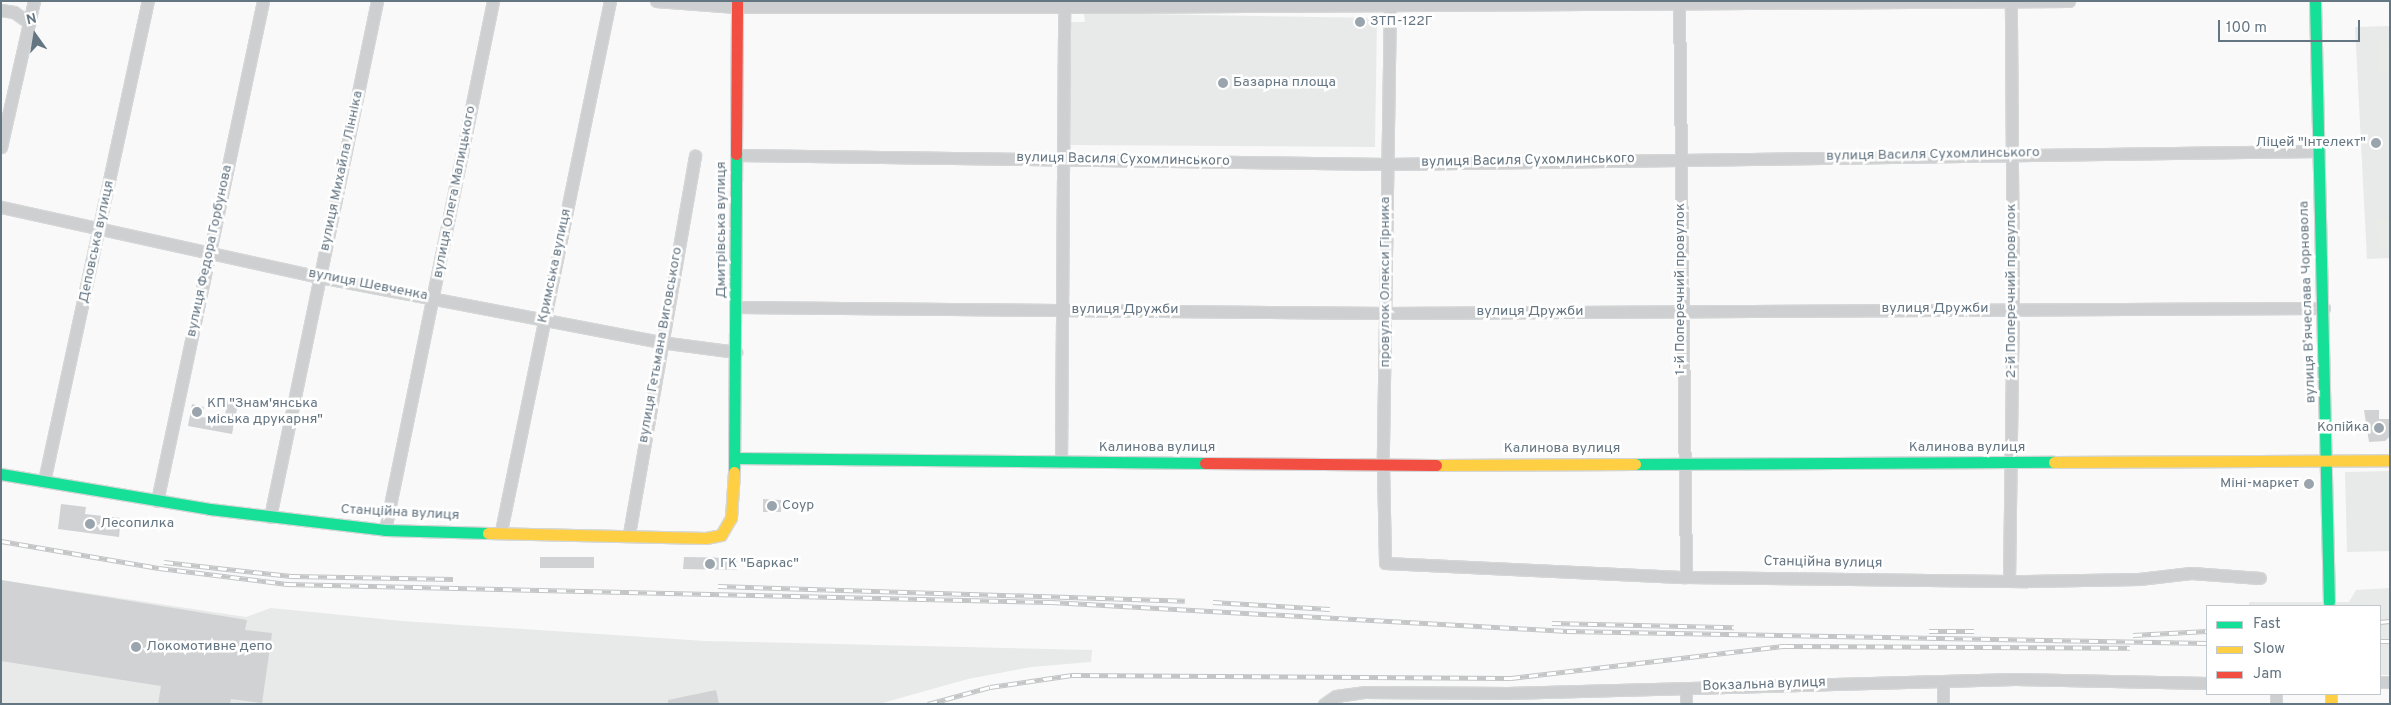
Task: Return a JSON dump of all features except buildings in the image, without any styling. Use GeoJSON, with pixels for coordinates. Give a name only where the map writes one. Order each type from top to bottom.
{"type":"FeatureCollection","features":[{"type":"Feature","properties":{"kind":"street"},"geometry":{"type":"LineString","coordinates":[[1,147],[34,1]]}},
{"type":"Feature","properties":{"kind":"street","name":"Деповська вулиця"},"geometry":{"type":"LineString","coordinates":[[44,482],[148,1]]}},
{"type":"Feature","properties":{"kind":"street","name":"вулиця Федора Горбунова"},"geometry":{"type":"LineString","coordinates":[[157,501],[262,1]]}},
{"type":"Feature","properties":{"kind":"street","name":"вулиця Михайла Лінніка"},"geometry":{"type":"LineString","coordinates":[[270,517],[377,1]]}},
{"type":"Feature","properties":{"kind":"street","name":"вулиця Олега Малицького"},"geometry":{"type":"LineString","coordinates":[[385,530],[434,298],[493,1]]}},
{"type":"Feature","properties":{"kind":"street","name":"Кримська вулиця"},"geometry":{"type":"LineString","coordinates":[[501,531],[610,1]]}},
{"type":"Feature","properties":{"kind":"street"},"geometry":{"type":"LineString","coordinates":[[656,1],[737,4],[2069,1]]}},
{"type":"Feature","properties":{"kind":"street","name":"вулиця Вʼячеслава Чорновола"},"geometry":{"type":"LineString","coordinates":[[2316,1],[2328,461],[2329,602]]}},
{"type":"Feature","properties":{"kind":"street","name":"2-й Поперечний провулок"},"geometry":{"type":"LineString","coordinates":[[2009,580],[2013,309],[2011,2]]}},
{"type":"Feature","properties":{"kind":"street","name":"1-й Поперечний провулок"},"geometry":{"type":"LineString","coordinates":[[1679,3],[1680,311],[1686,577]]}},
{"type":"Feature","properties":{"kind":"street","name":"Дмитрівська вулиця"},"geometry":{"type":"LineString","coordinates":[[735,458],[737,4]]}},
{"type":"Feature","properties":{"kind":"street"},"geometry":{"type":"LineString","coordinates":[[1061,462],[1064,4]]}},
{"type":"Feature","properties":{"kind":"street","name":"провулок Олекси Гірника"},"geometry":{"type":"LineString","coordinates":[[1385,563],[1383,465],[1390,4]]}},
{"type":"Feature","properties":{"kind":"street"},"geometry":{"type":"LineString","coordinates":[[1,10],[16,7],[29,24]]}},
{"type":"Feature","properties":{"kind":"street","name":"вулиця Василя Сухомлинського"},"geometry":{"type":"LineString","coordinates":[[737,155],[1387,164],[1681,158],[2319,151]]}},
{"type":"Feature","properties":{"kind":"street","name":"вулиця Гетьмана Виговського"},"geometry":{"type":"LineString","coordinates":[[629,534],[660,342],[695,156]]}},
{"type":"Feature","properties":{"kind":"street","name":"вулиця Шевченка"},"geometry":{"type":"LineString","coordinates":[[1,207],[320,277],[660,342],[736,352]]}},
{"type":"Feature","properties":{"kind":"street","name":"вулиця Дружби"},"geometry":{"type":"LineString","coordinates":[[737,307],[1386,312],[2324,308]]}},
{"type":"Feature","properties":{"kind":"street","name":"Станційна вулиця"},"geometry":{"type":"LineString","coordinates":[[1,474],[157,501],[270,517],[385,530],[629,534],[706,538],[721,534],[731,518],[735,458]]}},
{"type":"Feature","properties":{"kind":"street","name":"Калинова вулиця"},"geometry":{"type":"LineString","coordinates":[[735,458],[1383,465],[2390,460]]}},
{"type":"Feature","properties":{"kind":"street","name":"Станційна вулиця"},"geometry":{"type":"LineString","coordinates":[[1385,563],[1686,577],[2009,580],[2139,579],[2191,573],[2260,578]]}},
{"type":"Feature","properties":{"kind":"street"},"geometry":{"type":"LineString","coordinates":[[1943,680],[1943,704]]}},
{"type":"Feature","properties":{"kind":"street","name":"Вокзальна вулиця"},"geometry":{"type":"LineString","coordinates":[[1324,704],[1336,696],[1364,692],[1506,698],[1686,688],[1943,680],[2206,683]]}},
{"type":"Feature","properties":{"kind":"street"},"geometry":{"type":"LineString","coordinates":[[1686,688],[1686,704]]}},
{"type":"Feature","properties":{"kind":"shaded area","name":"Базарна площа"},"geometry":{"type":"Polygon","coordinates":[[[1084,13],[1377,18],[1375,147],[1071,145],[1071,22],[1085,22],[1084,13]]]}},
{"type":"Feature","properties":{"kind":"shaded area","name":"Ліцей \"Інтелект\""},"geometry":{"type":"Polygon","coordinates":[[[2390,26],[2390,258],[2367,259],[2355,27],[2390,26]]]}},
{"type":"Feature","properties":{"kind":"shaded area"},"geometry":{"type":"Polygon","coordinates":[[[2379,41],[2390,41],[2390,74],[2378,74],[2379,41]]]}},
{"type":"Feature","properties":{"kind":"shaded area"},"geometry":{"type":"Polygon","coordinates":[[[2390,220],[2390,248],[2377,248],[2376,221],[2390,220]]]}},
{"type":"Feature","properties":{"kind":"shaded area"},"geometry":{"type":"Polygon","coordinates":[[[2390,471],[2390,551],[2347,552],[2345,472],[2390,471]]]}},
{"type":"Feature","properties":{"kind":"shaded area"},"geometry":{"type":"Polygon","coordinates":[[[1,580],[246,617],[271,608],[402,621],[705,641],[1092,650],[1091,662],[1031,667],[968,679],[879,704],[1,704],[1,580]]]}},
{"type":"Feature","properties":{"kind":"shaded area"},"geometry":{"type":"Polygon","coordinates":[[[2390,588],[2390,675],[2381,675],[2381,605],[2249,605],[2249,602],[2349,602],[2356,590],[2390,588]]]}},
{"type":"Feature","properties":{"kind":"railway"},"geometry":{"type":"LineString","coordinates":[[1,541],[159,568],[287,584],[1051,602],[1567,631],[2206,643]]}},
{"type":"Feature","properties":{"kind":"railway"},"geometry":{"type":"LineString","coordinates":[[164,562],[291,576],[453,579]]}},
{"type":"Feature","properties":{"kind":"railway"},"geometry":{"type":"LineString","coordinates":[[718,586],[1185,601]]}},
{"type":"Feature","properties":{"kind":"railway"},"geometry":{"type":"LineString","coordinates":[[1213,602],[1330,609]]}},
{"type":"Feature","properties":{"kind":"railway"},"geometry":{"type":"LineString","coordinates":[[2381,622],[2390,621]]}},
{"type":"Feature","properties":{"kind":"railway"},"geometry":{"type":"LineString","coordinates":[[1552,623],[1734,627]]}},
{"type":"Feature","properties":{"kind":"railway"},"geometry":{"type":"LineString","coordinates":[[1929,631],[1974,631]]}},
{"type":"Feature","properties":{"kind":"railway"},"geometry":{"type":"LineString","coordinates":[[2133,635],[2206,631]]}},
{"type":"Feature","properties":{"kind":"railway"},"geometry":{"type":"LineString","coordinates":[[2381,641],[2390,641]]}},
{"type":"Feature","properties":{"kind":"railway"},"geometry":{"type":"LineString","coordinates":[[928,704],[990,687],[1072,675],[1511,678],[1785,646],[2130,648]]}},
{"type":"Feature","properties":{"kind":"traffic: fast"},"geometry":{"type":"LineString","coordinates":[[2315,1],[2329,602]]}},
{"type":"Feature","properties":{"kind":"traffic: fast"},"geometry":{"type":"LineString","coordinates":[[734,472],[736,154]]}},
{"type":"Feature","properties":{"kind":"traffic: fast"},"geometry":{"type":"LineString","coordinates":[[735,458],[1205,463]]}},
{"type":"Feature","properties":{"kind":"traffic: fast"},"geometry":{"type":"LineString","coordinates":[[1635,464],[2054,462]]}},
{"type":"Feature","properties":{"kind":"traffic: fast"},"geometry":{"type":"LineString","coordinates":[[1,474],[210,509],[385,530],[488,533]]}},
{"type":"Feature","properties":{"kind":"traffic: slow"},"geometry":{"type":"LineString","coordinates":[[2054,462],[2390,460]]}},
{"type":"Feature","properties":{"kind":"traffic: slow"},"geometry":{"type":"LineString","coordinates":[[1436,465],[1635,464]]}},
{"type":"Feature","properties":{"kind":"traffic: slow"},"geometry":{"type":"LineString","coordinates":[[488,533],[706,538],[721,535],[731,518],[734,472]]}},
{"type":"Feature","properties":{"kind":"traffic: slow"},"geometry":{"type":"LineString","coordinates":[[2331,695],[2331,704]]}},
{"type":"Feature","properties":{"kind":"traffic: jam"},"geometry":{"type":"LineString","coordinates":[[736,154],[737,1]]}},
{"type":"Feature","properties":{"kind":"traffic: jam"},"geometry":{"type":"LineString","coordinates":[[1205,463],[1436,465]]}},
{"type":"Feature","properties":{"kind":"place","name":"ЗТП-122Г"},"geometry":{"type":"Point","coordinates":[1360,22]}},
{"type":"Feature","properties":{"kind":"place","name":"Базарна площа"},"geometry":{"type":"Point","coordinates":[1223,83]}},
{"type":"Feature","properties":{"kind":"place","name":"Ліцей \"Інтелект\""},"geometry":{"type":"Point","coordinates":[2376,143]}},
{"type":"Feature","properties":{"kind":"place","name":"КП \"Знам'янська міська друкарня\""},"geometry":{"type":"Point","coordinates":[197,412]}},
{"type":"Feature","properties":{"kind":"place","name":"Копійка"},"geometry":{"type":"Point","coordinates":[2379,428]}},
{"type":"Feature","properties":{"kind":"place","name":"Міні-маркет"},"geometry":{"type":"Point","coordinates":[2309,484]}},
{"type":"Feature","properties":{"kind":"place","name":"Соур"},"geometry":{"type":"Point","coordinates":[772,506]}},
{"type":"Feature","properties":{"kind":"place","name":"Лесопилка"},"geometry":{"type":"Point","coordinates":[90,524]}},
{"type":"Feature","properties":{"kind":"place","name":"ГК \"Баркас\""},"geometry":{"type":"Point","coordinates":[710,564]}},
{"type":"Feature","properties":{"kind":"place","name":"Локомотивне депо"},"geometry":{"type":"Point","coordinates":[136,647]}}]}
